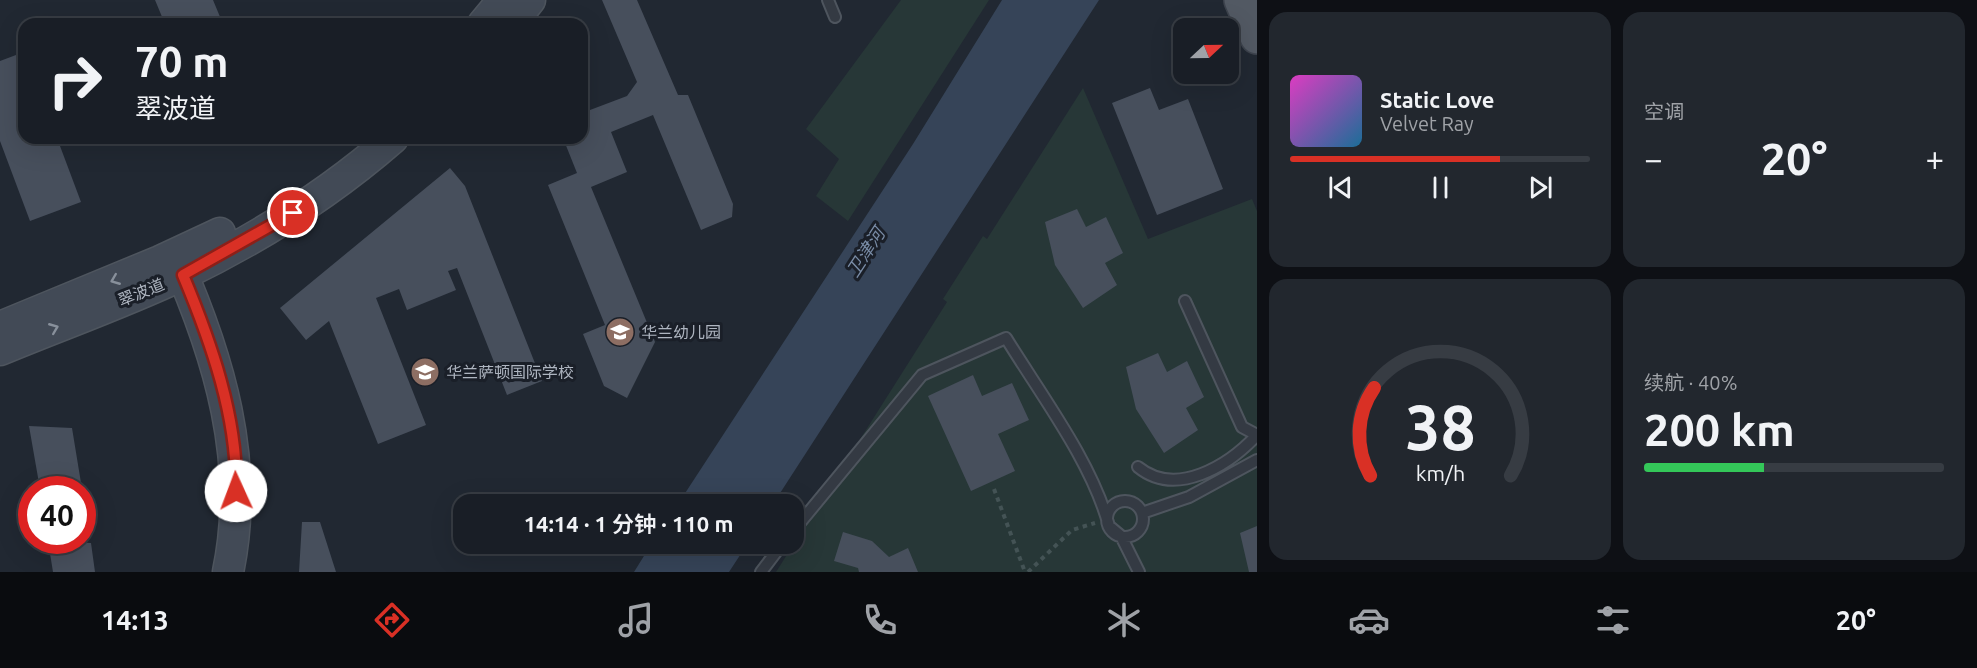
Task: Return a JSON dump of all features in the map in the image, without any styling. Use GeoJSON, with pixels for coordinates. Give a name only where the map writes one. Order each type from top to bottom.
{"type":"FeatureCollection","features":[{"type":"Feature","properties":{"kind":"street"},"geometry":{"type":"LineString","coordinates":[[488,18],[503,0]]}},
{"type":"Feature","properties":{"kind":"street"},"geometry":{"type":"LineString","coordinates":[[516,18],[530,0]]}},
{"type":"Feature","properties":{"kind":"street","name":"翠波道"},"geometry":{"type":"LineString","coordinates":[[0,327],[171,268],[231,227],[292,191],[358,144]]}},
{"type":"Feature","properties":{"kind":"street","name":"翠波道"},"geometry":{"type":"LineString","coordinates":[[0,350],[171,268],[293,213],[342,180],[386,144]]}},
{"type":"Feature","properties":{"kind":"street"},"geometry":{"type":"LineString","coordinates":[[171,268],[216,426],[220,513],[212,572]]}},
{"type":"Feature","properties":{"kind":"street"},"geometry":{"type":"LineString","coordinates":[[171,268],[207,338],[231,427],[237,487],[228,572]]}},
{"type":"Feature","properties":{"kind":"lane"},"geometry":{"type":"LineString","coordinates":[[828,0],[835,17]]}},
{"type":"Feature","properties":{"kind":"lane"},"geometry":{"type":"LineString","coordinates":[[1185,301],[1242,427],[1257,435]]}},
{"type":"Feature","properties":{"kind":"lane"},"geometry":{"type":"LineString","coordinates":[[804,518],[922,375],[1006,338],[1080,459],[1111,530],[1121,536],[1139,572]]}},
{"type":"Feature","properties":{"kind":"lane"},"geometry":{"type":"LineString","coordinates":[[1142,513],[1189,497],[1256,460],[1257,435]]}},
{"type":"Feature","properties":{"kind":"lane"},"geometry":{"type":"LineString","coordinates":[[1138,467],[1150,477],[1170,481],[1191,477],[1238,455],[1257,435]]}},
{"type":"Feature","properties":{"kind":"lane"},"geometry":{"type":"LineString","coordinates":[[1107,518],[1114,505],[1125,501],[1137,505],[1142,513],[1143,521],[1137,532],[1121,536]]}},
{"type":"Feature","properties":{"kind":"lane"},"geometry":{"type":"LineString","coordinates":[[761,572],[775,554]]}},
{"type":"Feature","properties":{"kind":"path"},"geometry":{"type":"LineString","coordinates":[[994,489],[1027,572],[1072,530],[1107,518]]}},
{"type":"Feature","properties":{"kind":"shaded area"},"geometry":{"type":"Polygon","coordinates":[[[901,0],[989,0],[848,221],[816,196],[839,159],[806,129],[901,0]]]}},
{"type":"Feature","properties":{"kind":"shaded area"},"geometry":{"type":"Polygon","coordinates":[[[1083,88],[1148,239],[1252,199],[1257,211],[1257,572],[776,572],[787,554],[804,554],[804,528],[947,302],[943,299],[983,236],[987,239],[1083,88]]]}},
{"type":"Feature","properties":{"kind":"water","name":"卫津河"},"geometry":{"type":"Polygon","coordinates":[[[1002,0],[1099,0],[779,494],[685,494],[913,144],[1002,0]]]}},
{"type":"Feature","properties":{"kind":"water"},"geometry":{"type":"Polygon","coordinates":[[[645,554],[741,554],[729,572],[634,572],[645,554]]]}},
{"type":"Feature","properties":{"kind":"building"},"geometry":{"type":"Polygon","coordinates":[[[155,0],[213,0],[220,18],[162,18],[155,0]]]}},
{"type":"Feature","properties":{"kind":"building"},"geometry":{"type":"Polygon","coordinates":[[[602,0],[637,0],[678,95],[688,95],[733,204],[732,217],[701,230],[653,115],[611,132],[627,172],[591,187],[655,342],[627,398],[604,386],[583,334],[605,325],[548,185],[577,173],[565,144],[588,144],[588,105],[590,110],[627,96],[637,82],[602,0]]]}},
{"type":"Feature","properties":{"kind":"building"},"geometry":{"type":"Polygon","coordinates":[[[18,54],[18,144],[59,144],[81,202],[30,221],[0,141],[0,61],[18,54]]]}},
{"type":"Feature","properties":{"kind":"building"},"geometry":{"type":"Polygon","coordinates":[[[1150,88],[1159,110],[1188,99],[1223,189],[1157,215],[1112,103],[1150,88]]]}},
{"type":"Feature","properties":{"kind":"building"},"geometry":{"type":"Polygon","coordinates":[[[450,168],[465,186],[542,381],[507,395],[457,268],[448,271],[456,290],[407,310],[399,289],[376,298],[426,425],[378,444],[329,321],[306,340],[280,308],[450,168]]]}},
{"type":"Feature","properties":{"kind":"building"},"geometry":{"type":"Polygon","coordinates":[[[1077,209],[1086,227],[1106,217],[1123,253],[1105,263],[1117,285],[1083,308],[1055,265],[1045,222],[1077,209]]]}},
{"type":"Feature","properties":{"kind":"building"},"geometry":{"type":"Polygon","coordinates":[[[1158,353],[1167,372],[1187,361],[1204,397],[1186,408],[1198,430],[1164,453],[1136,409],[1126,367],[1158,353]]]}},
{"type":"Feature","properties":{"kind":"building"},"geometry":{"type":"Polygon","coordinates":[[[973,375],[982,396],[1012,383],[1029,420],[998,434],[1015,471],[971,491],[928,396],[973,375]]]}},
{"type":"Feature","properties":{"kind":"building"},"geometry":{"type":"Polygon","coordinates":[[[29,426],[72,428],[80,476],[38,476],[29,426]]]}},
{"type":"Feature","properties":{"kind":"building"},"geometry":{"type":"Polygon","coordinates":[[[302,522],[320,522],[336,572],[299,572],[302,522]]]}},
{"type":"Feature","properties":{"kind":"building"},"geometry":{"type":"Polygon","coordinates":[[[1257,526],[1257,572],[1249,572],[1240,533],[1257,526]]]}},
{"type":"Feature","properties":{"kind":"building"},"geometry":{"type":"Polygon","coordinates":[[[843,532],[872,541],[889,557],[908,548],[918,572],[859,572],[858,568],[834,561],[843,532]]]}},
{"type":"Feature","properties":{"kind":"building"},"geometry":{"type":"Polygon","coordinates":[[[50,554],[93,554],[95,572],[53,572],[50,554]]]}},
{"type":"Feature","properties":{"kind":"place","name":"华兰幼儿园"},"geometry":{"type":"Point","coordinates":[620,332]}},
{"type":"Feature","properties":{"kind":"place","name":"华兰萨顿国际学校"},"geometry":{"type":"Point","coordinates":[425,372]}},
{"type":"Feature","properties":{"kind":"route"},"geometry":{"type":"LineString","coordinates":[[236,491],[235,455],[225,398],[196,305],[183,275],[293,213]]}}]}
